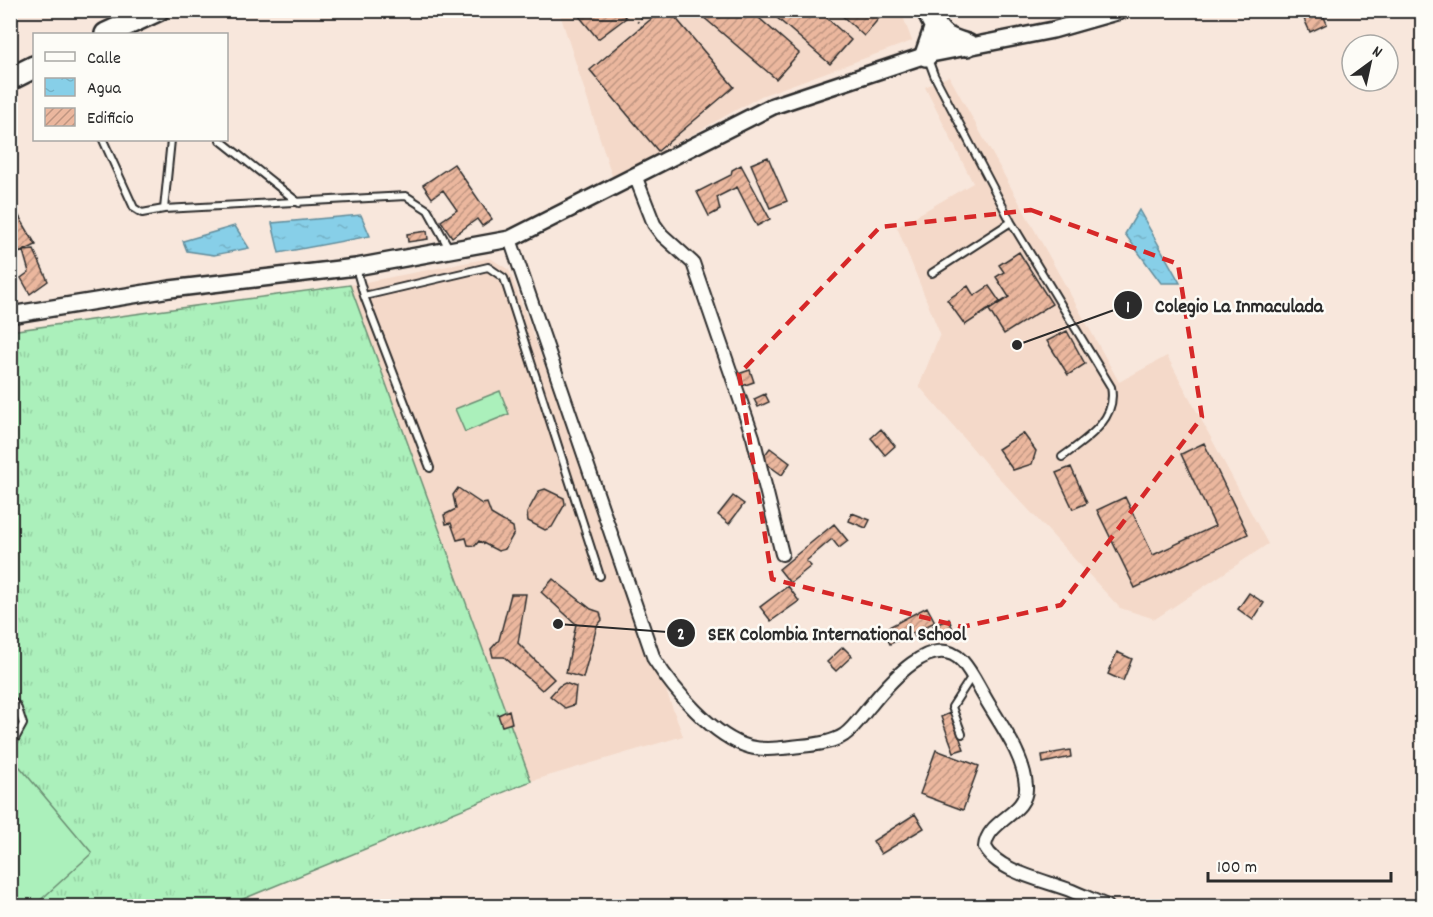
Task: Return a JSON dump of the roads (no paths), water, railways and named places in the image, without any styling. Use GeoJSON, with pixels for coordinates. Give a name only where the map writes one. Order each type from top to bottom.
{"type":"FeatureCollection","features":[{"type":"Feature","properties":{"kind":"highway"},"geometry":{"type":"LineString","coordinates":[[108,33],[158,10]]}},
{"type":"Feature","properties":{"kind":"highway"},"geometry":{"type":"LineString","coordinates":[[931,20],[948,40],[967,45]]}},
{"type":"Feature","properties":{"kind":"highway"},"geometry":{"type":"LineString","coordinates":[[926,54],[931,20]]}},
{"type":"Feature","properties":{"kind":"highway"},"geometry":{"type":"LineString","coordinates":[[10,79],[33,68]]}},
{"type":"Feature","properties":{"kind":"street"},"geometry":{"type":"LineString","coordinates":[[10,315],[170,289],[356,267],[510,239],[636,178],[773,106],[926,54],[1053,30],[1123,10]]}},
{"type":"Feature","properties":{"kind":"street"},"geometry":{"type":"LineString","coordinates":[[636,178],[654,224],[662,235],[693,263],[753,438],[782,554]]}},
{"type":"Feature","properties":{"kind":"street"},"geometry":{"type":"LineString","coordinates":[[510,239],[654,659],[700,716],[750,747],[772,749],[816,744],[846,734],[884,688],[926,654],[947,652],[961,659],[973,676],[1022,765],[1026,786],[1025,797],[986,839],[989,855],[1034,879],[1107,906]]}},
{"type":"Feature","properties":{"kind":"lane"},"geometry":{"type":"LineString","coordinates":[[926,54],[934,75],[1011,222],[1111,387],[1112,405],[1107,415],[1087,438],[1062,457]]}},
{"type":"Feature","properties":{"kind":"lane"},"geometry":{"type":"LineString","coordinates":[[103,141],[134,208],[142,213],[164,209],[406,196],[428,210],[450,251]]}},
{"type":"Feature","properties":{"kind":"lane"},"geometry":{"type":"LineString","coordinates":[[164,209],[171,141]]}},
{"type":"Feature","properties":{"kind":"lane"},"geometry":{"type":"LineString","coordinates":[[221,141],[299,203]]}},
{"type":"Feature","properties":{"kind":"lane"},"geometry":{"type":"LineString","coordinates":[[932,273],[1011,222]]}},
{"type":"Feature","properties":{"kind":"lane"},"geometry":{"type":"LineString","coordinates":[[356,267],[364,296],[430,468]]}},
{"type":"Feature","properties":{"kind":"lane"},"geometry":{"type":"LineString","coordinates":[[364,296],[488,267],[498,271],[504,278],[600,576]]}},
{"type":"Feature","properties":{"kind":"lane"},"geometry":{"type":"LineString","coordinates":[[962,734],[952,707],[973,676]]}},
{"type":"Feature","properties":{"kind":"lane"},"geometry":{"type":"LineString","coordinates":[[10,699],[17,706],[23,724],[10,748]]}},
{"type":"Feature","properties":{"kind":"water"},"geometry":{"type":"Polygon","coordinates":[[[1139,210],[1180,283],[1161,283],[1125,234],[1139,210]]]}},
{"type":"Feature","properties":{"kind":"water"},"geometry":{"type":"Polygon","coordinates":[[[361,215],[370,236],[279,253],[272,223],[361,215]]]}},
{"type":"Feature","properties":{"kind":"water"},"geometry":{"type":"Polygon","coordinates":[[[235,226],[249,248],[214,255],[187,251],[183,241],[235,226]]]}},
{"type":"Feature","properties":{"kind":"place","name":"Colegio La Inmaculada"},"geometry":{"type":"Point","coordinates":[1017,345]}},
{"type":"Feature","properties":{"kind":"place","name":"SEK Colombia International School"},"geometry":{"type":"Point","coordinates":[558,624]}}]}
